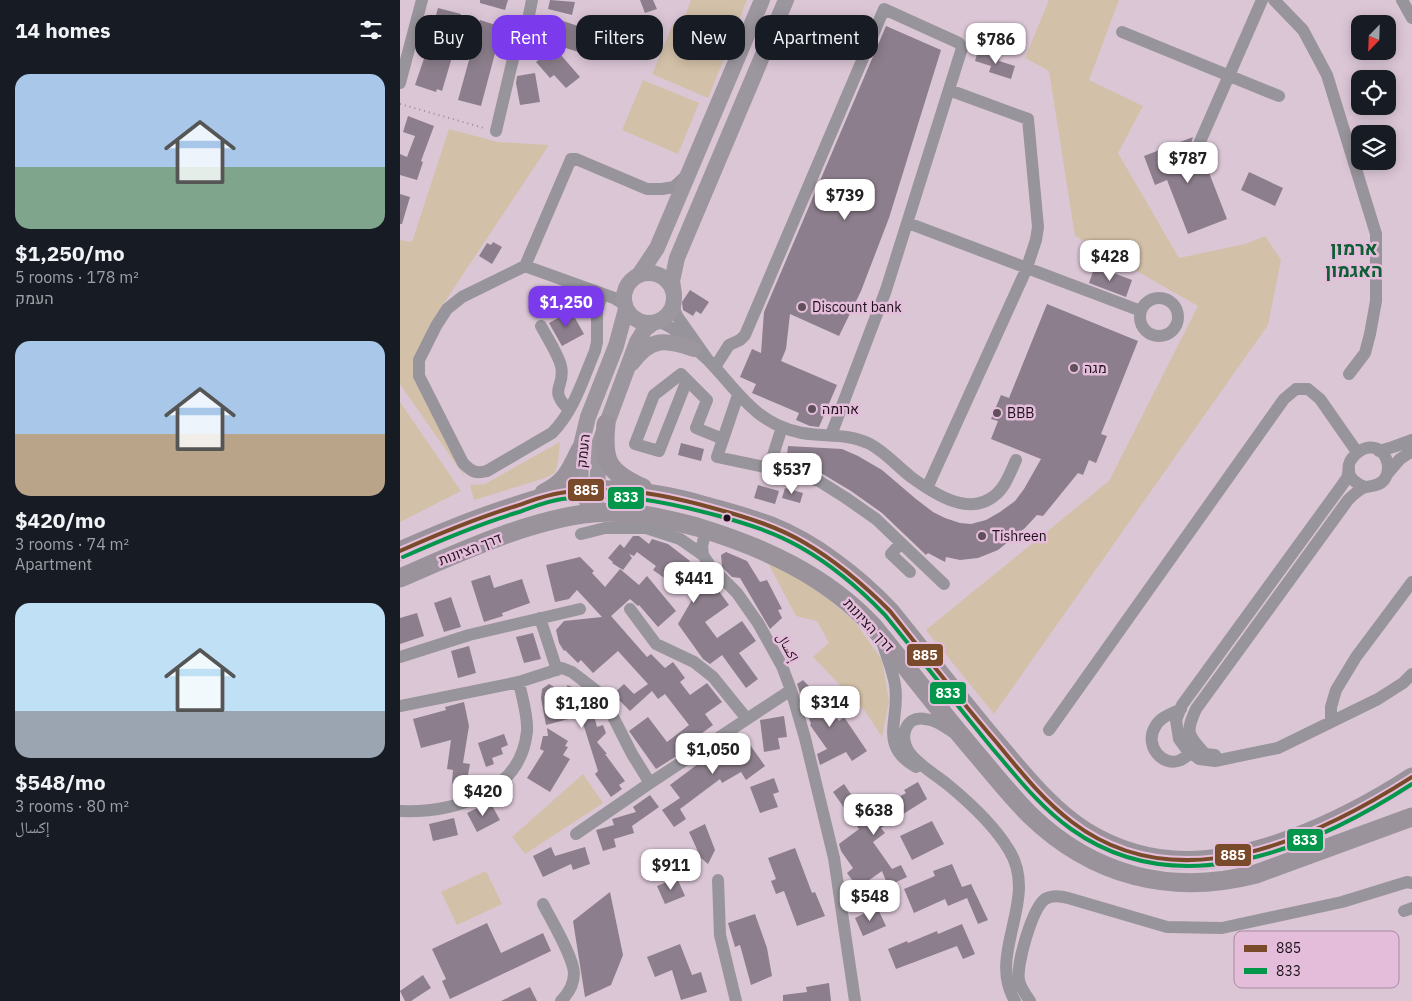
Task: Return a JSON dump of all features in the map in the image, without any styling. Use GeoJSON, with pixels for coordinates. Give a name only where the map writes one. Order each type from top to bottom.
{"type":"FeatureCollection","features":[{"type":"Feature","properties":{"kind":"highway"},"geometry":{"type":"LineString","coordinates":[[606,424],[605,451],[613,469],[625,479],[656,494]]}},
{"type":"Feature","properties":{"kind":"highway"},"geometry":{"type":"LineString","coordinates":[[514,506],[554,488],[563,481],[570,473],[580,450]]}},
{"type":"Feature","properties":{"kind":"highway","name":"דרך הציונות"},"geometry":{"type":"LineString","coordinates":[[400,550],[452,528],[514,506],[559,493],[589,490],[642,491],[694,503],[771,526],[796,538],[848,572],[874,594],[890,611],[987,733],[1046,798],[1085,831],[1128,851],[1151,857],[1189,861],[1218,859],[1274,845],[1338,820],[1387,794],[1412,777]]}},
{"type":"Feature","properties":{"kind":"highway","name":"דרך הציונות"},"geometry":{"type":"LineString","coordinates":[[400,578],[497,538],[544,523],[594,513],[636,514],[672,520],[756,547],[786,561],[834,590],[858,611],[879,634],[962,737],[1024,808],[1053,835],[1073,850],[1096,862],[1120,872],[1147,879],[1189,884],[1231,880],[1256,874],[1412,817]]}},
{"type":"Feature","properties":{"kind":"main road"},"geometry":{"type":"LineString","coordinates":[[762,0],[657,248],[639,275],[626,286],[624,295],[625,306],[633,318],[646,324],[665,318],[671,311],[674,298],[672,281],[677,258],[786,0]]}},
{"type":"Feature","properties":{"kind":"main road"},"geometry":{"type":"LineString","coordinates":[[639,275],[651,273],[660,275],[671,286],[674,298]]}},
{"type":"Feature","properties":{"kind":"main road","name":"העמק"},"geometry":{"type":"LineString","coordinates":[[594,513],[580,450],[588,417],[618,340],[625,306]]}},
{"type":"Feature","properties":{"kind":"main road","name":"העמק"},"geometry":{"type":"LineString","coordinates":[[589,490],[606,424],[625,373],[641,335],[655,322]]}},
{"type":"Feature","properties":{"kind":"main road"},"geometry":{"type":"LineString","coordinates":[[625,373],[639,354],[656,343],[674,342],[694,349]]}},
{"type":"Feature","properties":{"kind":"street"},"geometry":{"type":"LineString","coordinates":[[400,83],[406,39],[422,0]]}},
{"type":"Feature","properties":{"kind":"street"},"geometry":{"type":"LineString","coordinates":[[496,131],[518,42],[527,25],[532,0]]}},
{"type":"Feature","properties":{"kind":"street"},"geometry":{"type":"LineString","coordinates":[[1199,144],[1262,0]]}},
{"type":"Feature","properties":{"kind":"street"},"geometry":{"type":"LineString","coordinates":[[1274,0],[1303,30],[1327,76],[1376,234],[1376,301],[1370,334],[1365,354],[1349,374]]}},
{"type":"Feature","properties":{"kind":"street"},"geometry":{"type":"LineString","coordinates":[[1402,0],[1412,18]]}},
{"type":"Feature","properties":{"kind":"street"},"geometry":{"type":"LineString","coordinates":[[711,364],[728,345],[746,335],[884,9],[959,43],[962,48],[908,223],[884,295],[831,435]]}},
{"type":"Feature","properties":{"kind":"street"},"geometry":{"type":"LineString","coordinates":[[1122,32],[1279,96]]}},
{"type":"Feature","properties":{"kind":"street"},"geometry":{"type":"LineString","coordinates":[[927,488],[1027,268],[1038,227],[1028,118],[949,90]]}},
{"type":"Feature","properties":{"kind":"street"},"geometry":{"type":"LineString","coordinates":[[602,294],[597,310],[597,342],[595,351],[570,410],[560,425],[552,433],[487,471],[477,474],[470,471],[463,463],[419,376],[419,360],[436,326],[448,309],[462,297],[525,266],[571,159],[576,159],[647,188],[662,189],[674,187],[688,175]]}},
{"type":"Feature","properties":{"kind":"street"},"geometry":{"type":"LineString","coordinates":[[908,223],[1140,311]]}},
{"type":"Feature","properties":{"kind":"street"},"geometry":{"type":"LineString","coordinates":[[525,266],[602,294],[625,306]]}},
{"type":"Feature","properties":{"kind":"street"},"geometry":{"type":"LineString","coordinates":[[674,298],[677,316],[711,364],[738,396],[764,418],[782,427],[801,433],[856,438],[871,444],[937,495],[950,501],[967,504],[984,502],[994,496],[1002,488],[1016,460]]}},
{"type":"Feature","properties":{"kind":"street"},"geometry":{"type":"LineString","coordinates":[[655,322],[668,325],[674,329],[711,364]]}},
{"type":"Feature","properties":{"kind":"street"},"geometry":{"type":"LineString","coordinates":[[541,326],[561,367],[558,394],[560,400],[570,410]]}},
{"type":"Feature","properties":{"kind":"street"},"geometry":{"type":"LineString","coordinates":[[687,380],[659,451],[635,444],[654,395],[681,374],[687,380],[707,400],[696,428],[723,439]]}},
{"type":"Feature","properties":{"kind":"street"},"geometry":{"type":"LineString","coordinates":[[1049,730],[1284,399],[1296,389],[1308,389],[1320,399],[1357,452]]}},
{"type":"Feature","properties":{"kind":"street"},"geometry":{"type":"LineString","coordinates":[[738,396],[717,457],[818,481],[876,520],[944,584]]}},
{"type":"Feature","properties":{"kind":"street"},"geometry":{"type":"LineString","coordinates":[[769,468],[782,427]]}},
{"type":"Feature","properties":{"kind":"street"},"geometry":{"type":"LineString","coordinates":[[1379,451],[1394,448],[1412,440]]}},
{"type":"Feature","properties":{"kind":"street"},"geometry":{"type":"LineString","coordinates":[[1388,473],[1386,457],[1379,451],[1369,448],[1357,452],[1350,462],[1347,478],[1181,709],[1176,720],[1179,738],[1187,750],[1199,759],[1215,761],[1278,748],[1378,699],[1403,683],[1412,674]]}},
{"type":"Feature","properties":{"kind":"street"},"geometry":{"type":"LineString","coordinates":[[1230,757],[1205,754],[1192,739],[1188,726],[1196,709],[1348,500],[1365,487],[1378,485],[1400,459],[1412,451]]}},
{"type":"Feature","properties":{"kind":"street"},"geometry":{"type":"LineString","coordinates":[[1349,469],[1354,480],[1365,487]]}},
{"type":"Feature","properties":{"kind":"street","name":"إكسال"},"geometry":{"type":"LineString","coordinates":[[582,534],[605,528],[646,528],[680,538],[703,555],[711,567],[737,593],[758,623],[782,666],[805,738],[834,858],[855,1001]]}},
{"type":"Feature","properties":{"kind":"street"},"geometry":{"type":"LineString","coordinates":[[703,555],[702,546],[706,530]]}},
{"type":"Feature","properties":{"kind":"street"},"geometry":{"type":"LineString","coordinates":[[901,544],[891,554],[910,572]]}},
{"type":"Feature","properties":{"kind":"street"},"geometry":{"type":"LineString","coordinates":[[1331,722],[1331,707],[1336,690],[1356,657],[1412,582]]}},
{"type":"Feature","properties":{"kind":"street"},"geometry":{"type":"LineString","coordinates":[[630,609],[656,644],[694,662],[713,677],[747,719]]}},
{"type":"Feature","properties":{"kind":"street"},"geometry":{"type":"LineString","coordinates":[[400,657],[469,635],[580,610]]}},
{"type":"Feature","properties":{"kind":"street"},"geometry":{"type":"LineString","coordinates":[[540,618],[557,670]]}},
{"type":"Feature","properties":{"kind":"street"},"geometry":{"type":"LineString","coordinates":[[879,634],[896,686],[892,735],[894,747],[900,756],[910,764],[946,784]]}},
{"type":"Feature","properties":{"kind":"street"},"geometry":{"type":"LineString","coordinates":[[400,706],[519,682],[562,668],[572,672],[602,695],[632,754],[650,783]]}},
{"type":"Feature","properties":{"kind":"street"},"geometry":{"type":"LineString","coordinates":[[400,811],[446,808],[480,797],[502,782],[514,768],[522,750],[526,731],[526,713],[519,682]]}},
{"type":"Feature","properties":{"kind":"street"},"geometry":{"type":"LineString","coordinates":[[576,834],[791,690]]}},
{"type":"Feature","properties":{"kind":"street"},"geometry":{"type":"LineString","coordinates":[[1181,709],[1164,716],[1155,726],[1150,737],[1152,748],[1161,758],[1173,761],[1180,760],[1190,753]]}},
{"type":"Feature","properties":{"kind":"street"},"geometry":{"type":"LineString","coordinates":[[962,737],[933,720],[922,718],[914,719],[907,725],[904,732],[904,743],[910,754],[973,809],[1010,851],[1016,865],[1020,885],[1016,919],[1005,962],[1005,977],[1015,1001]]}},
{"type":"Feature","properties":{"kind":"street"},"geometry":{"type":"LineString","coordinates":[[718,880],[720,935],[736,1001]]}},
{"type":"Feature","properties":{"kind":"street"},"geometry":{"type":"LineString","coordinates":[[1030,1001],[1019,980],[1020,962],[1036,911],[1046,899],[1057,896],[1167,927],[1222,928],[1342,902],[1407,882],[1412,883]]}},
{"type":"Feature","properties":{"kind":"street"},"geometry":{"type":"LineString","coordinates":[[543,904],[569,956],[574,972],[572,984],[561,1001]]}},
{"type":"Feature","properties":{"kind":"street"},"geometry":{"type":"LineString","coordinates":[[1010,943],[1035,950]]}},
{"type":"Feature","properties":{"kind":"path"},"geometry":{"type":"LineString","coordinates":[[400,104],[496,131]]}},
{"type":"Feature","properties":{"kind":"shaded area"},"geometry":{"type":"Polygon","coordinates":[[[691,0],[747,0],[741,15],[685,15],[691,0]]]}},
{"type":"Feature","properties":{"kind":"shaded area"},"geometry":{"type":"Polygon","coordinates":[[[1049,0],[1119,0],[1089,80],[1143,106],[1118,153],[1179,258],[1245,244],[1265,236],[1281,260],[1268,325],[994,714],[926,630],[1109,481],[1198,306],[1075,236],[1049,71],[1025,58],[1049,0]]]}},
{"type":"Feature","properties":{"kind":"shaded area"},"geometry":{"type":"Polygon","coordinates":[[[673,24],[673,60],[724,60],[708,98],[652,74],[658,60],[663,60],[663,48],[673,24]]]}},
{"type":"Feature","properties":{"kind":"shaded area"},"geometry":{"type":"Polygon","coordinates":[[[643,80],[699,103],[678,154],[622,130],[643,80]]]}},
{"type":"Feature","properties":{"kind":"shaded area"},"geometry":{"type":"Polygon","coordinates":[[[449,129],[498,142],[549,145],[428,327],[416,358],[414,380],[467,480],[400,384],[400,240],[412,242],[449,129]]]}},
{"type":"Feature","properties":{"kind":"shaded area"},"geometry":{"type":"Polygon","coordinates":[[[400,402],[461,491],[400,522],[400,402]]]}},
{"type":"Feature","properties":{"kind":"shaded area"},"geometry":{"type":"Polygon","coordinates":[[[560,442],[555,473],[542,479],[474,500],[470,485],[485,484],[560,442]]]}},
{"type":"Feature","properties":{"kind":"shaded area"},"geometry":{"type":"Polygon","coordinates":[[[765,557],[819,591],[855,622],[882,660],[889,701],[882,737],[865,711],[813,657],[829,643],[817,621],[796,616],[765,557]]]}},
{"type":"Feature","properties":{"kind":"shaded area"},"geometry":{"type":"Polygon","coordinates":[[[583,774],[603,803],[525,854],[512,837],[583,774]]]}},
{"type":"Feature","properties":{"kind":"shaded area"},"geometry":{"type":"Polygon","coordinates":[[[486,871],[502,904],[457,925],[441,892],[486,871]]]}},
{"type":"Feature","properties":{"kind":"building"},"geometry":{"type":"Polygon","coordinates":[[[480,0],[508,0],[505,10],[480,3],[480,0]]]}},
{"type":"Feature","properties":{"kind":"building"},"geometry":{"type":"Polygon","coordinates":[[[550,0],[575,2],[572,15],[548,9],[550,0]]]}},
{"type":"Feature","properties":{"kind":"building"},"geometry":{"type":"Polygon","coordinates":[[[640,0],[653,0],[657,9],[645,13],[640,0]]]}},
{"type":"Feature","properties":{"kind":"building"},"geometry":{"type":"Polygon","coordinates":[[[438,8],[461,14],[461,15],[436,15],[438,8]]]}},
{"type":"Feature","properties":{"kind":"building"},"geometry":{"type":"Polygon","coordinates":[[[482,21],[492,24],[493,60],[481,106],[458,100],[469,60],[482,60],[482,21]]]}},
{"type":"Feature","properties":{"kind":"building"},"geometry":{"type":"Polygon","coordinates":[[[566,22],[576,25],[576,51],[566,48],[566,22]]]}},
{"type":"Feature","properties":{"kind":"building"},"geometry":{"type":"Polygon","coordinates":[[[886,26],[941,50],[889,218],[861,291],[839,336],[790,314],[786,349],[781,361],[837,385],[819,427],[810,426],[796,420],[799,413],[752,393],[756,384],[740,377],[752,349],[761,353],[764,312],[871,60],[878,60],[878,45],[886,26]]]}},
{"type":"Feature","properties":{"kind":"building"},"geometry":{"type":"Polygon","coordinates":[[[978,51],[1000,58],[999,61],[1015,66],[1011,79],[989,72],[991,66],[975,61],[978,51]]]}},
{"type":"Feature","properties":{"kind":"building"},"geometry":{"type":"Polygon","coordinates":[[[423,60],[451,60],[442,91],[437,89],[436,92],[415,85],[423,60]]]}},
{"type":"Feature","properties":{"kind":"building"},"geometry":{"type":"Polygon","coordinates":[[[538,60],[565,60],[580,77],[566,88],[554,75],[550,78],[536,62],[538,60]]]}},
{"type":"Feature","properties":{"kind":"building"},"geometry":{"type":"Polygon","coordinates":[[[535,73],[540,102],[520,105],[516,83],[517,76],[535,73]]]}},
{"type":"Feature","properties":{"kind":"building"},"geometry":{"type":"Polygon","coordinates":[[[408,116],[434,126],[421,161],[423,162],[417,180],[400,175],[400,154],[407,157],[415,136],[403,132],[408,116]]]}},
{"type":"Feature","properties":{"kind":"building"},"geometry":{"type":"Polygon","coordinates":[[[1193,137],[1192,148],[1196,152],[1201,152],[1227,219],[1188,234],[1167,180],[1155,185],[1144,156],[1193,137]]]}},
{"type":"Feature","properties":{"kind":"building"},"geometry":{"type":"Polygon","coordinates":[[[1249,172],[1283,188],[1275,206],[1241,190],[1249,172]]]}},
{"type":"Feature","properties":{"kind":"building"},"geometry":{"type":"Polygon","coordinates":[[[400,194],[410,197],[402,224],[400,224],[400,194]]]}},
{"type":"Feature","properties":{"kind":"building"},"geometry":{"type":"Polygon","coordinates":[[[493,242],[502,247],[492,264],[479,256],[487,243],[491,245],[493,242]]]}},
{"type":"Feature","properties":{"kind":"building"},"geometry":{"type":"Polygon","coordinates":[[[1095,266],[1132,280],[1126,297],[1089,283],[1095,266]]]}},
{"type":"Feature","properties":{"kind":"building"},"geometry":{"type":"Polygon","coordinates":[[[690,290],[709,302],[701,314],[696,311],[693,316],[683,310],[682,302],[690,290]]]}},
{"type":"Feature","properties":{"kind":"building"},"geometry":{"type":"Polygon","coordinates":[[[1047,304],[1138,341],[1101,434],[1107,436],[1096,463],[1089,460],[1083,475],[1078,473],[1043,516],[1037,515],[1025,528],[998,550],[978,558],[960,560],[946,557],[945,562],[928,553],[926,555],[882,513],[851,491],[821,473],[786,464],[788,446],[842,449],[882,470],[933,512],[945,518],[971,524],[986,520],[1000,512],[1015,501],[1041,459],[991,439],[998,421],[991,419],[1001,395],[1009,398],[1047,304]]]}},
{"type":"Feature","properties":{"kind":"building"},"geometry":{"type":"Polygon","coordinates":[[[571,311],[584,334],[562,346],[549,323],[571,311]]]}},
{"type":"Feature","properties":{"kind":"building"},"geometry":{"type":"Polygon","coordinates":[[[681,443],[704,449],[701,461],[678,455],[681,443]]]}},
{"type":"Feature","properties":{"kind":"building"},"geometry":{"type":"Polygon","coordinates":[[[758,485],[779,491],[775,504],[754,498],[758,485]]]}},
{"type":"Feature","properties":{"kind":"building"},"geometry":{"type":"Polygon","coordinates":[[[785,488],[803,493],[800,503],[782,498],[785,488]]]}},
{"type":"Feature","properties":{"kind":"building"},"geometry":{"type":"Polygon","coordinates":[[[633,536],[639,536],[649,544],[652,539],[668,544],[708,576],[729,605],[705,622],[717,638],[742,621],[756,641],[739,653],[758,679],[746,688],[722,655],[710,664],[703,659],[678,624],[693,598],[653,570],[656,566],[637,552],[634,556],[629,554],[632,558],[623,570],[612,563],[608,558],[620,544],[624,548],[633,536]]]}},
{"type":"Feature","properties":{"kind":"building"},"geometry":{"type":"Polygon","coordinates":[[[726,552],[747,561],[760,582],[767,580],[782,609],[778,610],[782,618],[770,629],[740,578],[732,577],[722,567],[721,555],[726,552]]]}},
{"type":"Feature","properties":{"kind":"building"},"geometry":{"type":"Polygon","coordinates":[[[580,557],[594,571],[592,573],[605,587],[620,569],[639,585],[647,576],[676,611],[658,627],[639,605],[630,599],[611,616],[647,657],[651,654],[665,668],[673,662],[685,678],[680,682],[690,695],[707,683],[722,702],[705,714],[713,725],[694,739],[697,743],[656,769],[629,731],[648,717],[667,742],[689,725],[665,694],[658,699],[652,691],[630,711],[613,694],[624,684],[634,694],[648,684],[618,651],[593,673],[581,660],[578,663],[564,651],[559,643],[556,630],[564,621],[602,617],[577,590],[569,599],[555,602],[546,565],[580,557]]]}},
{"type":"Feature","properties":{"kind":"building"},"geometry":{"type":"Polygon","coordinates":[[[490,575],[494,588],[522,579],[530,603],[502,613],[503,616],[484,622],[471,581],[490,575]]]}},
{"type":"Feature","properties":{"kind":"building"},"geometry":{"type":"Polygon","coordinates":[[[451,597],[461,627],[444,632],[434,603],[451,597]]]}},
{"type":"Feature","properties":{"kind":"building"},"geometry":{"type":"Polygon","coordinates":[[[417,613],[424,636],[400,644],[400,618],[417,613]]]}},
{"type":"Feature","properties":{"kind":"building"},"geometry":{"type":"Polygon","coordinates":[[[533,633],[541,659],[524,663],[516,637],[533,633]]]}},
{"type":"Feature","properties":{"kind":"building"},"geometry":{"type":"Polygon","coordinates":[[[469,646],[476,673],[458,678],[451,651],[469,646]]]}},
{"type":"Feature","properties":{"kind":"building"},"geometry":{"type":"Polygon","coordinates":[[[803,680],[829,707],[839,721],[844,717],[867,751],[852,761],[846,752],[820,765],[817,754],[827,749],[810,725],[797,684],[803,680]]]}},
{"type":"Feature","properties":{"kind":"building"},"geometry":{"type":"Polygon","coordinates":[[[549,684],[569,695],[567,685],[580,690],[590,701],[597,727],[603,725],[606,733],[597,742],[625,781],[619,785],[622,789],[611,797],[595,774],[598,771],[581,717],[546,725],[541,698],[542,689],[549,684]]]}},
{"type":"Feature","properties":{"kind":"building"},"geometry":{"type":"Polygon","coordinates":[[[464,702],[469,726],[463,763],[470,764],[467,780],[461,779],[458,796],[452,782],[453,770],[447,769],[451,740],[421,748],[413,719],[446,710],[445,707],[464,702]]]}},
{"type":"Feature","properties":{"kind":"building"},"geometry":{"type":"Polygon","coordinates":[[[784,716],[787,737],[778,738],[780,749],[764,752],[760,720],[784,716]]]}},
{"type":"Feature","properties":{"kind":"building"},"geometry":{"type":"Polygon","coordinates":[[[547,728],[568,741],[565,746],[568,747],[563,755],[570,759],[550,792],[527,778],[544,751],[540,749],[543,736],[548,736],[547,728]]]}},
{"type":"Feature","properties":{"kind":"building"},"geometry":{"type":"Polygon","coordinates":[[[504,734],[508,745],[501,748],[503,754],[492,758],[494,764],[486,767],[478,743],[504,734]]]}},
{"type":"Feature","properties":{"kind":"building"},"geometry":{"type":"Polygon","coordinates":[[[743,735],[765,766],[746,780],[741,772],[722,783],[720,779],[680,809],[686,819],[674,827],[662,810],[680,798],[670,785],[702,761],[719,752],[743,735]]]}},
{"type":"Feature","properties":{"kind":"building"},"geometry":{"type":"Polygon","coordinates":[[[774,778],[779,792],[773,794],[778,807],[760,813],[750,787],[774,778]]]}},
{"type":"Feature","properties":{"kind":"building"},"geometry":{"type":"Polygon","coordinates":[[[918,782],[927,799],[881,828],[885,833],[873,842],[892,869],[901,865],[907,877],[888,886],[882,871],[858,888],[847,873],[853,868],[841,851],[839,844],[859,829],[833,792],[844,784],[870,822],[886,811],[883,806],[906,793],[904,790],[918,782]]]}},
{"type":"Feature","properties":{"kind":"building"},"geometry":{"type":"Polygon","coordinates":[[[650,795],[659,807],[632,826],[634,833],[614,839],[616,847],[603,851],[596,830],[614,825],[612,819],[636,812],[633,807],[650,795]]]}},
{"type":"Feature","properties":{"kind":"building"},"geometry":{"type":"Polygon","coordinates":[[[490,802],[500,820],[477,832],[467,813],[490,802]]]}},
{"type":"Feature","properties":{"kind":"building"},"geometry":{"type":"Polygon","coordinates":[[[454,818],[458,835],[433,841],[429,824],[454,818]]]}},
{"type":"Feature","properties":{"kind":"building"},"geometry":{"type":"Polygon","coordinates":[[[932,821],[944,844],[912,860],[900,836],[932,821]]]}},
{"type":"Feature","properties":{"kind":"building"},"geometry":{"type":"Polygon","coordinates":[[[705,824],[715,850],[708,864],[701,858],[689,832],[705,824]]]}},
{"type":"Feature","properties":{"kind":"building"},"geometry":{"type":"Polygon","coordinates":[[[551,847],[555,856],[585,847],[590,864],[573,870],[571,864],[543,877],[533,856],[551,847]]]}},
{"type":"Feature","properties":{"kind":"building"},"geometry":{"type":"Polygon","coordinates":[[[795,848],[812,893],[815,892],[825,916],[797,926],[784,891],[776,894],[771,881],[776,879],[768,858],[795,848]]]}},
{"type":"Feature","properties":{"kind":"building"},"geometry":{"type":"Polygon","coordinates":[[[952,864],[962,887],[971,884],[988,920],[978,924],[967,898],[948,906],[945,899],[914,913],[904,889],[935,876],[933,871],[952,864]]]}},
{"type":"Feature","properties":{"kind":"building"},"geometry":{"type":"Polygon","coordinates":[[[677,878],[685,896],[665,904],[657,886],[677,878]]]}},
{"type":"Feature","properties":{"kind":"building"},"geometry":{"type":"Polygon","coordinates":[[[610,892],[623,955],[611,985],[585,997],[573,921],[610,892]]]}},
{"type":"Feature","properties":{"kind":"building"},"geometry":{"type":"Polygon","coordinates":[[[877,907],[886,926],[863,936],[855,918],[877,907]]]}},
{"type":"Feature","properties":{"kind":"building"},"geometry":{"type":"Polygon","coordinates":[[[755,914],[767,948],[772,976],[751,985],[740,945],[735,947],[728,923],[755,914]]]}},
{"type":"Feature","properties":{"kind":"building"},"geometry":{"type":"Polygon","coordinates":[[[487,923],[501,953],[543,933],[551,951],[450,999],[442,981],[446,979],[432,949],[487,923]]]}},
{"type":"Feature","properties":{"kind":"building"},"geometry":{"type":"Polygon","coordinates":[[[962,924],[975,954],[963,959],[957,946],[896,969],[888,949],[937,931],[938,934],[962,924]]]}},
{"type":"Feature","properties":{"kind":"building"},"geometry":{"type":"Polygon","coordinates":[[[680,944],[692,975],[701,972],[707,992],[681,1000],[672,970],[655,977],[647,957],[680,944]]]}},
{"type":"Feature","properties":{"kind":"building"},"geometry":{"type":"Polygon","coordinates":[[[423,975],[431,988],[411,1001],[405,1001],[400,991],[423,975]]]}},
{"type":"Feature","properties":{"kind":"building"},"geometry":{"type":"Polygon","coordinates":[[[829,983],[831,1001],[783,1001],[783,995],[807,992],[806,987],[829,983]]]}},
{"type":"Feature","properties":{"kind":"building"},"geometry":{"type":"Polygon","coordinates":[[[530,987],[537,1001],[501,1001],[530,987]]]}},
{"type":"Feature","properties":{"kind":"transit line","name":"885"},"geometry":{"type":"LineString","coordinates":[[400,551],[443,532],[538,498],[581,491],[621,490],[641,492],[731,513],[774,528],[795,537],[828,558],[860,583],[890,611],[1014,764],[1061,813],[1072,822],[1113,846],[1156,858],[1201,860],[1245,853],[1290,840],[1333,822],[1412,777]]}},
{"type":"Feature","properties":{"kind":"transit line","name":"833"},"geometry":{"type":"LineString","coordinates":[[403,557],[446,538],[540,504],[582,497],[622,497],[661,502],[719,516],[770,533],[800,547],[823,562],[856,587],[875,605],[1010,769],[1029,791],[1060,820],[1071,829],[1113,852],[1156,863],[1200,865],[1245,859],[1289,847],[1332,829],[1412,784]]}},
{"type":"Feature","properties":{"kind":"place","name":"Discount bank"},"geometry":{"type":"Point","coordinates":[802,307]}},
{"type":"Feature","properties":{"kind":"place","name":"מגה"},"geometry":{"type":"Point","coordinates":[1074,368]}},
{"type":"Feature","properties":{"kind":"place","name":"ארומה"},"geometry":{"type":"Point","coordinates":[812,409]}},
{"type":"Feature","properties":{"kind":"place","name":"BBB"},"geometry":{"type":"Point","coordinates":[997,413]}},
{"type":"Feature","properties":{"kind":"place","name":"Tishreen"},"geometry":{"type":"Point","coordinates":[982,536]}},
{"type":"Feature","properties":{"kind":"district","name":"ארמון האגמון"},"geometry":{"type":"Point","coordinates":[1354,259]}}]}
